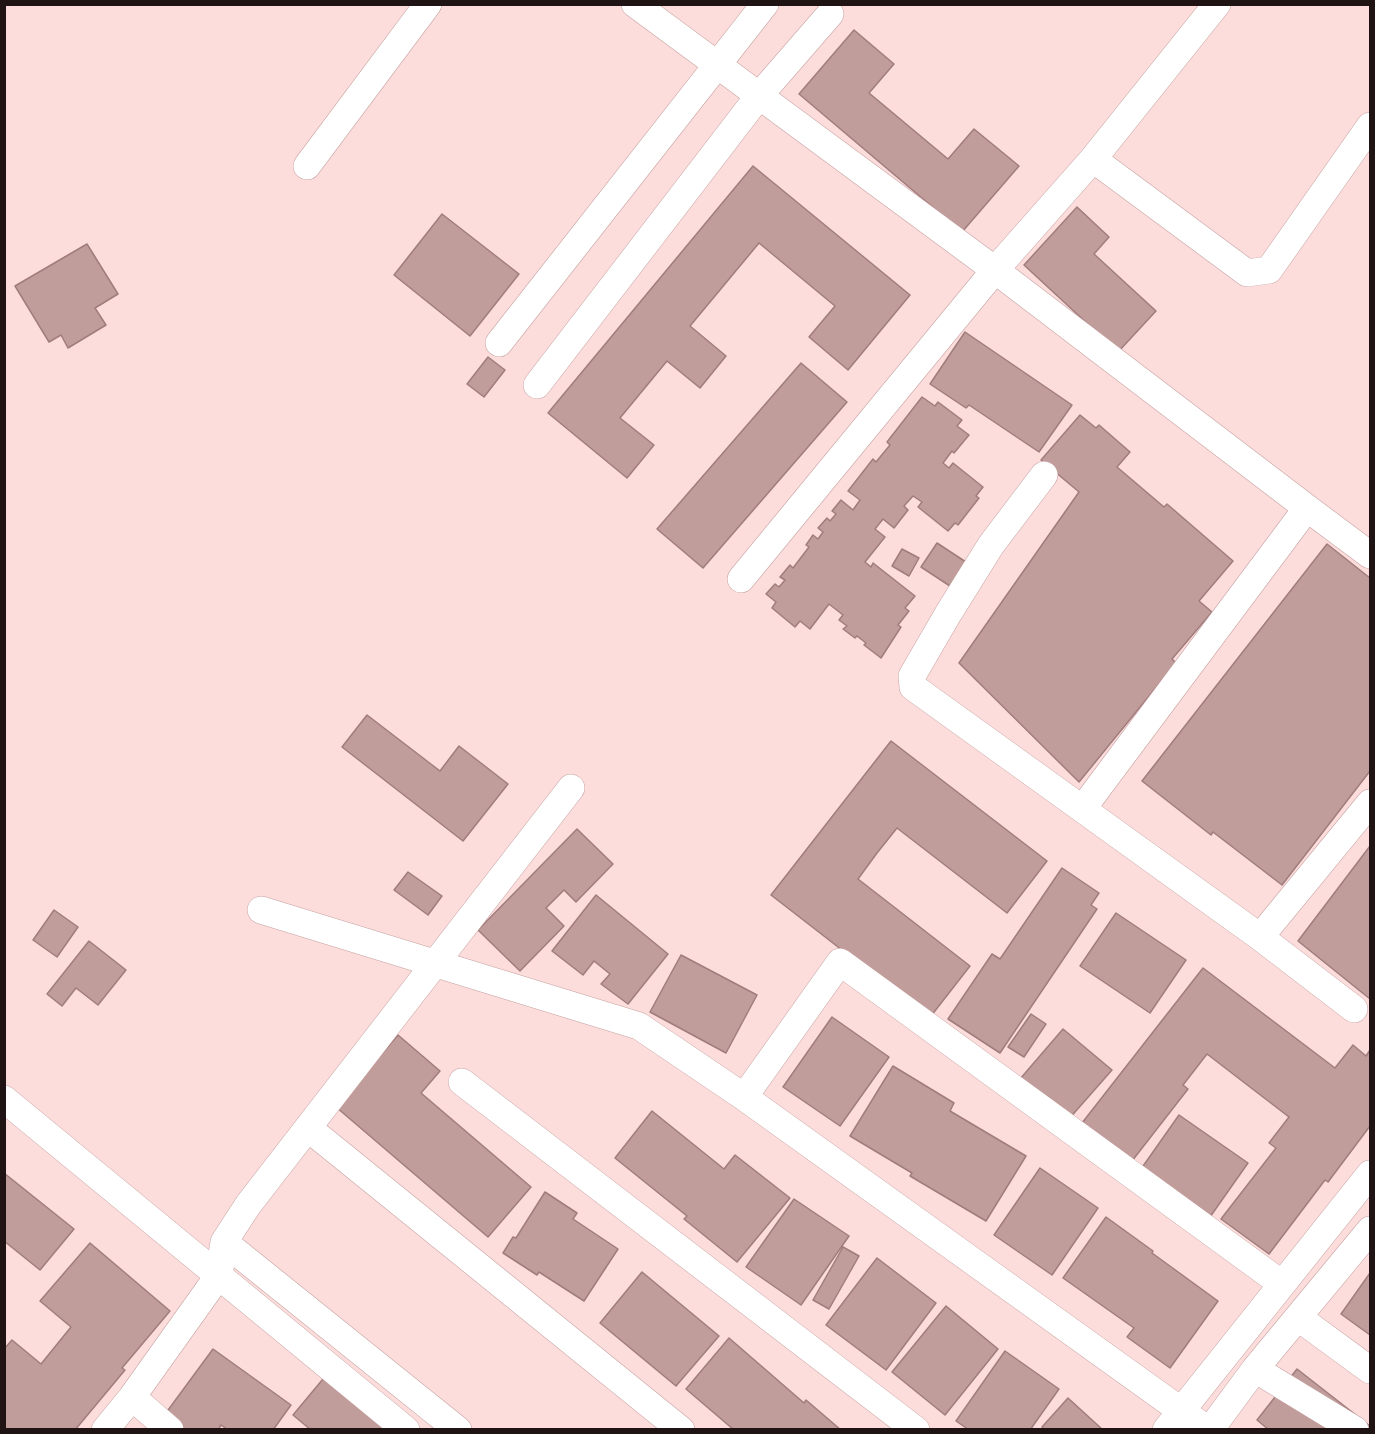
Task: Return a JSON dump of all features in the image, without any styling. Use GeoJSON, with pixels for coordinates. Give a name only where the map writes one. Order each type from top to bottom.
{"type":"FeatureCollection","features":[{"type":"Feature","properties":{"kind":"street"},"geometry":{"type":"LineString","coordinates":[[307,166],[428,4]]}},
{"type":"Feature","properties":{"kind":"street"},"geometry":{"type":"LineString","coordinates":[[635,4],[994,270],[1371,555]]}},
{"type":"Feature","properties":{"kind":"street"},"geometry":{"type":"LineString","coordinates":[[499,344],[765,4]]}},
{"type":"Feature","properties":{"kind":"street"},"geometry":{"type":"LineString","coordinates":[[741,579],[994,270],[1093,159],[1217,4]]}},
{"type":"Feature","properties":{"kind":"street"},"geometry":{"type":"LineString","coordinates":[[537,384],[758,97],[830,14]]}},
{"type":"Feature","properties":{"kind":"street"},"geometry":{"type":"LineString","coordinates":[[1093,159],[1247,273],[1258,272],[1269,270],[1371,126]]}},
{"type":"Feature","properties":{"kind":"street"},"geometry":{"type":"LineString","coordinates":[[1044,475],[991,545],[948,614],[912,676],[913,687],[1260,937],[1354,1009]]}},
{"type":"Feature","properties":{"kind":"street"},"geometry":{"type":"LineString","coordinates":[[1083,808],[1307,508]]}},
{"type":"Feature","properties":{"kind":"street"},"geometry":{"type":"LineString","coordinates":[[105,1430],[132,1397],[219,1275],[224,1242],[249,1205],[571,788]]}},
{"type":"Feature","properties":{"kind":"street"},"geometry":{"type":"LineString","coordinates":[[1260,937],[1371,803]]}},
{"type":"Feature","properties":{"kind":"street"},"geometry":{"type":"LineString","coordinates":[[261,910],[639,1026],[744,1097],[1174,1420],[1209,1430],[1255,1369],[1371,1230]]}},
{"type":"Feature","properties":{"kind":"street"},"geometry":{"type":"LineString","coordinates":[[744,1097],[840,962],[1282,1284]]}},
{"type":"Feature","properties":{"kind":"street"},"geometry":{"type":"LineString","coordinates":[[462,1082],[916,1430]]}},
{"type":"Feature","properties":{"kind":"street"},"geometry":{"type":"LineString","coordinates":[[4,1099],[406,1430]]}},
{"type":"Feature","properties":{"kind":"street"},"geometry":{"type":"LineString","coordinates":[[309,1128],[681,1430]]}},
{"type":"Feature","properties":{"kind":"street"},"geometry":{"type":"LineString","coordinates":[[1174,1420],[1371,1174]]}},
{"type":"Feature","properties":{"kind":"street"},"geometry":{"type":"LineString","coordinates":[[224,1242],[458,1430]]}},
{"type":"Feature","properties":{"kind":"street"},"geometry":{"type":"LineString","coordinates":[[1299,1318],[1371,1370]]}},
{"type":"Feature","properties":{"kind":"street"},"geometry":{"type":"LineString","coordinates":[[1255,1369],[1355,1430]]}},
{"type":"Feature","properties":{"kind":"street"},"geometry":{"type":"LineString","coordinates":[[132,1397],[170,1430]]}},
{"type":"Feature","properties":{"kind":"building"},"geometry":{"type":"Polygon","coordinates":[[[854,30],[894,64],[869,93],[948,159],[974,129],[1019,166],[962,232],[799,94],[854,30]]]}},
{"type":"Feature","properties":{"kind":"building"},"geometry":{"type":"Polygon","coordinates":[[[753,166],[910,295],[848,370],[809,337],[835,306],[759,243],[690,326],[726,356],[700,388],[667,361],[620,418],[654,445],[627,478],[548,413],[753,166]]]}},
{"type":"Feature","properties":{"kind":"building"},"geometry":{"type":"Polygon","coordinates":[[[1077,207],[1109,237],[1094,254],[1156,311],[1118,352],[1024,265],[1077,207]]]}},
{"type":"Feature","properties":{"kind":"building"},"geometry":{"type":"Polygon","coordinates":[[[442,214],[519,274],[470,336],[394,275],[442,214]]]}},
{"type":"Feature","properties":{"kind":"building"},"geometry":{"type":"Polygon","coordinates":[[[87,244],[118,294],[95,308],[106,325],[68,348],[61,335],[49,342],[15,286],[87,244]]]}},
{"type":"Feature","properties":{"kind":"building"},"geometry":{"type":"Polygon","coordinates":[[[965,332],[1072,405],[1039,452],[969,405],[966,408],[930,384],[965,332]]]}},
{"type":"Feature","properties":{"kind":"building"},"geometry":{"type":"Polygon","coordinates":[[[488,357],[505,370],[484,397],[467,384],[488,357]]]}},
{"type":"Feature","properties":{"kind":"building"},"geometry":{"type":"Polygon","coordinates":[[[801,363],[847,402],[703,568],[657,529],[801,363]]]}},
{"type":"Feature","properties":{"kind":"building"},"geometry":{"type":"Polygon","coordinates":[[[922,397],[935,406],[938,402],[962,420],[957,426],[969,435],[943,463],[949,468],[953,463],[983,487],[976,496],[979,498],[958,525],[955,523],[948,531],[918,507],[922,502],[913,496],[904,506],[908,510],[894,528],[883,519],[875,529],[885,537],[865,562],[871,567],[873,563],[915,596],[905,608],[909,611],[898,625],[901,627],[881,658],[864,645],[866,643],[857,636],[855,638],[843,629],[847,626],[839,620],[843,615],[829,604],[810,629],[800,621],[795,627],[772,608],[776,602],[766,594],[775,584],[779,587],[785,580],[780,577],[790,565],[793,568],[809,547],[806,545],[813,535],[818,539],[823,532],[818,528],[827,518],[830,521],[836,514],[832,511],[841,500],[853,510],[860,500],[848,491],[873,459],[876,462],[890,445],[887,442],[922,397]]]}},
{"type":"Feature","properties":{"kind":"building"},"geometry":{"type":"Polygon","coordinates":[[[1080,415],[1096,428],[1099,425],[1130,452],[1117,467],[1164,507],[1167,504],[1233,561],[1199,601],[1212,612],[1172,659],[1176,663],[1079,782],[959,663],[1079,492],[1041,460],[1080,415]]]}},
{"type":"Feature","properties":{"kind":"building"},"geometry":{"type":"Polygon","coordinates":[[[937,543],[972,566],[956,590],[921,567],[937,543]]]}},
{"type":"Feature","properties":{"kind":"building"},"geometry":{"type":"Polygon","coordinates":[[[1327,544],[1370,578],[1370,771],[1282,885],[1213,832],[1211,835],[1142,781],[1327,544]]]}},
{"type":"Feature","properties":{"kind":"building"},"geometry":{"type":"Polygon","coordinates":[[[902,549],[919,558],[909,576],[892,566],[902,549]]]}},
{"type":"Feature","properties":{"kind":"building"},"geometry":{"type":"Polygon","coordinates":[[[367,715],[440,771],[459,746],[508,784],[463,841],[342,747],[367,715]]]}},
{"type":"Feature","properties":{"kind":"building"},"geometry":{"type":"Polygon","coordinates":[[[891,741],[1047,861],[1007,913],[897,828],[877,853],[858,879],[970,966],[931,1016],[771,895],[891,741]]]}},
{"type":"Feature","properties":{"kind":"building"},"geometry":{"type":"Polygon","coordinates":[[[577,829],[613,864],[576,902],[564,890],[546,908],[564,926],[520,971],[478,930],[577,829]]]}},
{"type":"Feature","properties":{"kind":"building"},"geometry":{"type":"Polygon","coordinates":[[[1370,846],[1370,999],[1298,941],[1370,846]]]}},
{"type":"Feature","properties":{"kind":"building"},"geometry":{"type":"Polygon","coordinates":[[[1062,868],[1099,893],[1091,905],[1097,909],[1000,1053],[948,1019],[992,954],[1000,959],[1062,868]]]}},
{"type":"Feature","properties":{"kind":"building"},"geometry":{"type":"Polygon","coordinates":[[[408,872],[442,896],[428,915],[394,890],[408,872]]]}},
{"type":"Feature","properties":{"kind":"building"},"geometry":{"type":"Polygon","coordinates":[[[596,895],[668,954],[628,1004],[601,984],[610,974],[594,961],[583,975],[552,951],[596,895]]]}},
{"type":"Feature","properties":{"kind":"building"},"geometry":{"type":"Polygon","coordinates":[[[54,910],[78,927],[57,957],[33,940],[54,910]]]}},
{"type":"Feature","properties":{"kind":"building"},"geometry":{"type":"Polygon","coordinates":[[[1116,913],[1186,960],[1150,1013],[1080,966],[1116,913]]]}},
{"type":"Feature","properties":{"kind":"building"},"geometry":{"type":"Polygon","coordinates":[[[89,941],[126,970],[98,1005],[76,988],[62,1006],[47,994],[89,941]]]}},
{"type":"Feature","properties":{"kind":"building"},"geometry":{"type":"Polygon","coordinates":[[[681,955],[757,995],[726,1053],[650,1012],[681,955]]]}},
{"type":"Feature","properties":{"kind":"building"},"geometry":{"type":"Polygon","coordinates":[[[1203,968],[1335,1068],[1353,1045],[1366,1056],[1370,1050],[1370,1126],[1328,1182],[1325,1180],[1269,1254],[1221,1219],[1276,1148],[1269,1143],[1289,1117],[1207,1054],[1183,1085],[1188,1089],[1132,1161],[1082,1123],[1203,968]]]}},
{"type":"Feature","properties":{"kind":"building"},"geometry":{"type":"Polygon","coordinates":[[[1031,1014],[1046,1024],[1024,1057],[1008,1047],[1031,1014]]]}},
{"type":"Feature","properties":{"kind":"building"},"geometry":{"type":"Polygon","coordinates":[[[832,1017],[889,1057],[840,1126],[783,1087],[832,1017]]]}},
{"type":"Feature","properties":{"kind":"building"},"geometry":{"type":"Polygon","coordinates":[[[1063,1029],[1112,1070],[1068,1120],[1020,1079],[1063,1029]]]}},
{"type":"Feature","properties":{"kind":"building"},"geometry":{"type":"Polygon","coordinates":[[[398,1035],[440,1071],[421,1093],[531,1187],[488,1237],[336,1107],[398,1035]]]}},
{"type":"Feature","properties":{"kind":"building"},"geometry":{"type":"Polygon","coordinates":[[[893,1066],[954,1103],[950,1111],[1026,1156],[986,1221],[910,1176],[912,1173],[850,1136],[893,1066]]]}},
{"type":"Feature","properties":{"kind":"building"},"geometry":{"type":"Polygon","coordinates":[[[652,1111],[724,1169],[735,1155],[790,1198],[737,1262],[684,1219],[687,1216],[615,1158],[652,1111]]]}},
{"type":"Feature","properties":{"kind":"building"},"geometry":{"type":"Polygon","coordinates":[[[1179,1115],[1248,1163],[1210,1217],[1141,1169],[1179,1115]]]}},
{"type":"Feature","properties":{"kind":"building"},"geometry":{"type":"Polygon","coordinates":[[[1040,1168],[1098,1208],[1052,1275],[994,1235],[1040,1168]]]}},
{"type":"Feature","properties":{"kind":"building"},"geometry":{"type":"Polygon","coordinates":[[[4,1173],[74,1229],[40,1270],[4,1241],[4,1173]]]}},
{"type":"Feature","properties":{"kind":"building"},"geometry":{"type":"Polygon","coordinates":[[[545,1192],[577,1213],[573,1219],[618,1249],[584,1301],[539,1272],[537,1275],[503,1253],[513,1237],[516,1238],[545,1192]]]}},
{"type":"Feature","properties":{"kind":"building"},"geometry":{"type":"Polygon","coordinates":[[[794,1199],[849,1236],[801,1305],[746,1267],[794,1199]]]}},
{"type":"Feature","properties":{"kind":"building"},"geometry":{"type":"Polygon","coordinates":[[[1106,1217],[1218,1301],[1170,1368],[1127,1337],[1134,1328],[1063,1278],[1106,1217]]]}},
{"type":"Feature","properties":{"kind":"building"},"geometry":{"type":"Polygon","coordinates":[[[90,1243],[170,1311],[122,1368],[125,1370],[75,1430],[4,1430],[4,1349],[12,1340],[41,1364],[71,1327],[40,1301],[90,1243]]]}},
{"type":"Feature","properties":{"kind":"building"},"geometry":{"type":"Polygon","coordinates":[[[843,1247],[859,1256],[829,1309],[813,1300],[843,1247]]]}},
{"type":"Feature","properties":{"kind":"building"},"geometry":{"type":"Polygon","coordinates":[[[877,1258],[936,1303],[886,1370],[826,1325],[877,1258]]]}},
{"type":"Feature","properties":{"kind":"building"},"geometry":{"type":"Polygon","coordinates":[[[642,1272],[719,1336],[676,1386],[600,1323],[642,1272]]]}},
{"type":"Feature","properties":{"kind":"building"},"geometry":{"type":"Polygon","coordinates":[[[1370,1273],[1370,1335],[1341,1314],[1370,1273]]]}},
{"type":"Feature","properties":{"kind":"building"},"geometry":{"type":"Polygon","coordinates":[[[946,1306],[998,1349],[945,1415],[892,1372],[946,1306]]]}},
{"type":"Feature","properties":{"kind":"building"},"geometry":{"type":"Polygon","coordinates":[[[729,1338],[804,1403],[806,1400],[841,1430],[734,1430],[686,1389],[729,1338]]]}},
{"type":"Feature","properties":{"kind":"building"},"geometry":{"type":"Polygon","coordinates":[[[213,1349],[291,1405],[273,1430],[228,1430],[221,1425],[218,1430],[172,1430],[160,1421],[213,1349]]]}},
{"type":"Feature","properties":{"kind":"building"},"geometry":{"type":"Polygon","coordinates":[[[1005,1351],[1059,1389],[1030,1430],[969,1430],[956,1421],[1005,1351]]]}},
{"type":"Feature","properties":{"kind":"building"},"geometry":{"type":"Polygon","coordinates":[[[1297,1369],[1370,1426],[1370,1430],[1269,1430],[1257,1420],[1297,1369]]]}},
{"type":"Feature","properties":{"kind":"building"},"geometry":{"type":"Polygon","coordinates":[[[328,1373],[396,1430],[311,1430],[293,1415],[328,1373]]]}},
{"type":"Feature","properties":{"kind":"building"},"geometry":{"type":"Polygon","coordinates":[[[1068,1398],[1103,1430],[1045,1430],[1042,1427],[1068,1398]]]}}]}
